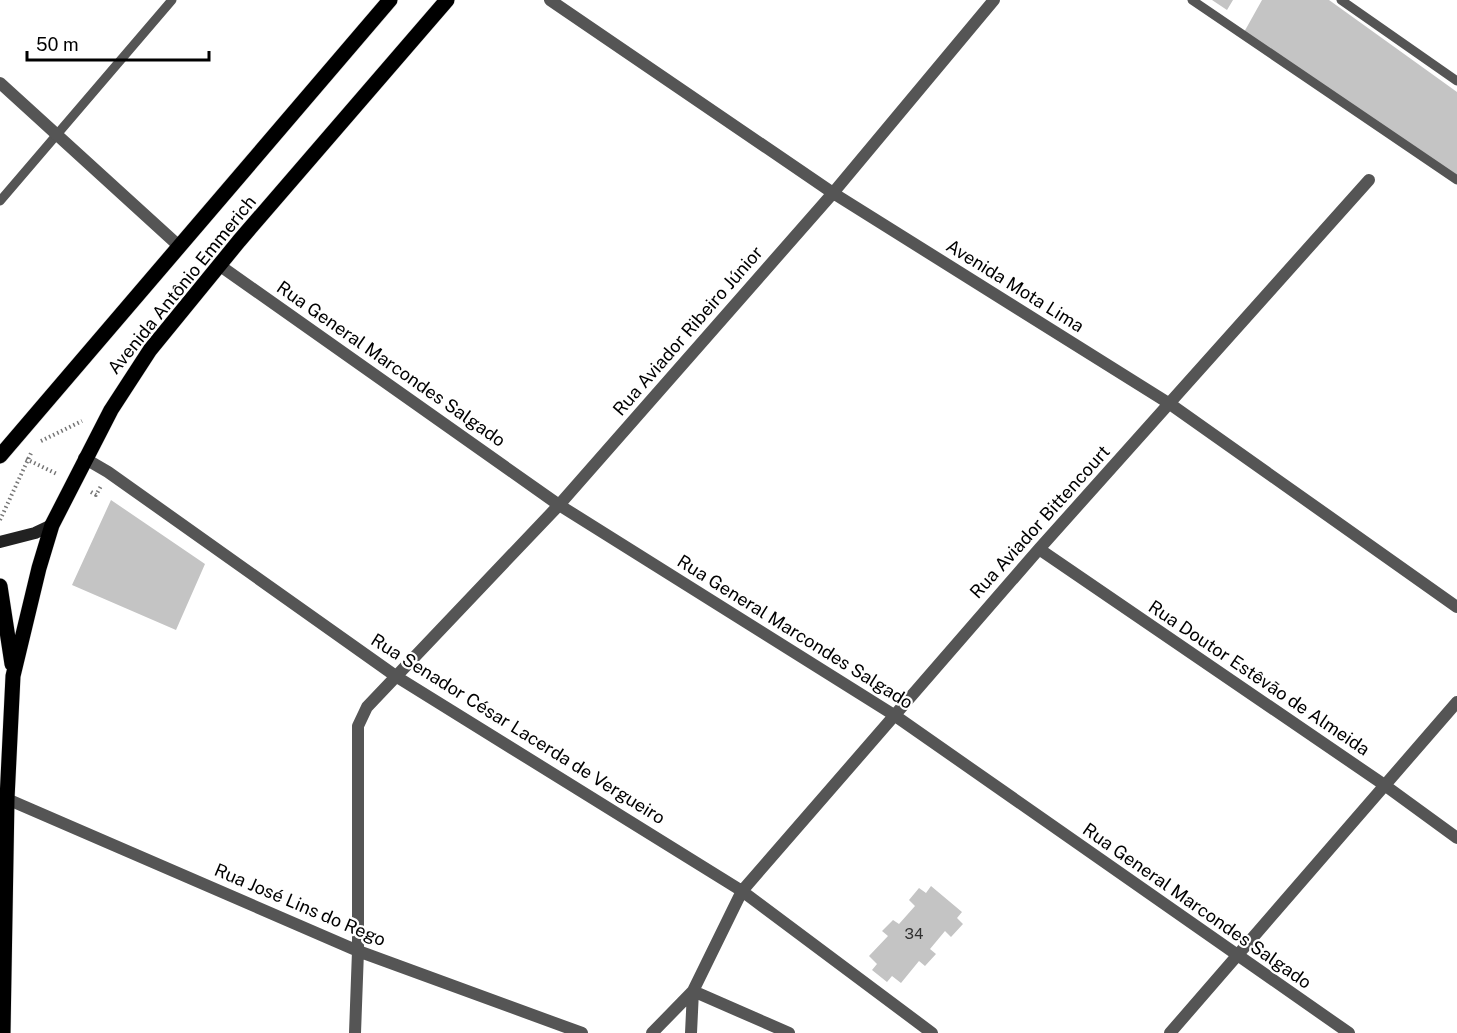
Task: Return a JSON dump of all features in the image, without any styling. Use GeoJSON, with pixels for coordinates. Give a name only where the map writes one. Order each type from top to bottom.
{"type":"FeatureCollection","features":[{"type":"Feature","properties":{"kind":"main road","name":"Avenida Antônio Emmerich"},"geometry":{"type":"LineString","coordinates":[[0,456],[390,0]]}},
{"type":"Feature","properties":{"kind":"main road","name":"Avenida Antônio Emmerich"},"geometry":{"type":"LineString","coordinates":[[3,1033],[13,676],[36,577],[52,525],[84,458],[137,368],[219,265],[447,0]]}},
{"type":"Feature","properties":{"kind":"main road"},"geometry":{"type":"LineString","coordinates":[[0,542],[34,533],[52,525]]}},
{"type":"Feature","properties":{"kind":"main road"},"geometry":{"type":"LineString","coordinates":[[1,590],[13,676]]}},
{"type":"Feature","properties":{"kind":"street","name":"Avenida Mota Lima"},"geometry":{"type":"LineString","coordinates":[[550,0],[833,193],[1170,404],[1457,607]]}},
{"type":"Feature","properties":{"kind":"street","name":"Rua Aviador Ribeiro Júnior"},"geometry":{"type":"LineString","coordinates":[[355,1033],[358,951],[358,726],[367,707],[398,677],[559,505],[833,193],[994,0]]}},
{"type":"Feature","properties":{"kind":"street"},"geometry":{"type":"LineString","coordinates":[[0,83],[179,246]]}},
{"type":"Feature","properties":{"kind":"street","name":"Rua Aviador Bittencourt"},"geometry":{"type":"LineString","coordinates":[[693,991],[742,891],[1039,549],[1369,180]]}},
{"type":"Feature","properties":{"kind":"street","name":"Rua General Marcondes Salgado"},"geometry":{"type":"LineString","coordinates":[[219,265],[559,505],[894,715],[1349,1033]]}},
{"type":"Feature","properties":{"kind":"street","name":"Rua Senador César Lacerda de Vergueiro"},"geometry":{"type":"LineString","coordinates":[[84,458],[108,472],[398,677],[742,891],[932,1033]]}},
{"type":"Feature","properties":{"kind":"street","name":"Rua Doutor Estêvão de Almeida"},"geometry":{"type":"LineString","coordinates":[[1039,549],[1383,784],[1457,838]]}},
{"type":"Feature","properties":{"kind":"street"},"geometry":{"type":"LineString","coordinates":[[1170,1033],[1238,957],[1383,784],[1457,702]]}},
{"type":"Feature","properties":{"kind":"street","name":"Rua José Lins do Rego"},"geometry":{"type":"LineString","coordinates":[[8,798],[358,951],[582,1033]]}},
{"type":"Feature","properties":{"kind":"street"},"geometry":{"type":"LineString","coordinates":[[652,1033],[693,991]]}},
{"type":"Feature","properties":{"kind":"street"},"geometry":{"type":"LineString","coordinates":[[691,1033],[693,991]]}},
{"type":"Feature","properties":{"kind":"street"},"geometry":{"type":"LineString","coordinates":[[693,991],[789,1033]]}},
{"type":"Feature","properties":{"kind":"lane"},"geometry":{"type":"LineString","coordinates":[[0,201],[172,0]]}},
{"type":"Feature","properties":{"kind":"lane"},"geometry":{"type":"LineString","coordinates":[[1192,0],[1457,180]]}},
{"type":"Feature","properties":{"kind":"lane"},"geometry":{"type":"LineString","coordinates":[[1341,0],[1457,81]]}},
{"type":"Feature","properties":{"kind":"path"},"geometry":{"type":"LineString","coordinates":[[0,520],[25,459],[36,445]]}},
{"type":"Feature","properties":{"kind":"path"},"geometry":{"type":"LineString","coordinates":[[25,459],[60,475]]}},
{"type":"Feature","properties":{"kind":"path"},"geometry":{"type":"LineString","coordinates":[[88,490],[96,495],[103,483]]}},
{"type":"Feature","properties":{"kind":"building"},"geometry":{"type":"Polygon","coordinates":[[[1212,0],[1233,0],[1227,10],[1212,0]]]}},
{"type":"Feature","properties":{"kind":"building"},"geometry":{"type":"Polygon","coordinates":[[[1262,0],[1329,0],[1457,92],[1457,180],[1243,34],[1262,0]]]}},
{"type":"Feature","properties":{"kind":"building"},"geometry":{"type":"Polygon","coordinates":[[[111,500],[205,564],[176,630],[72,585],[111,500]]]}},
{"type":"Feature","properties":{"kind":"building"},"geometry":{"type":"Polygon","coordinates":[[[931,886],[962,912],[957,918],[963,924],[951,937],[945,931],[930,949],[936,954],[925,966],[919,961],[901,983],[892,976],[887,982],[872,970],[877,964],[869,956],[888,936],[882,931],[893,920],[899,924],[915,906],[909,900],[919,888],[926,893],[931,886]]]}}]}
